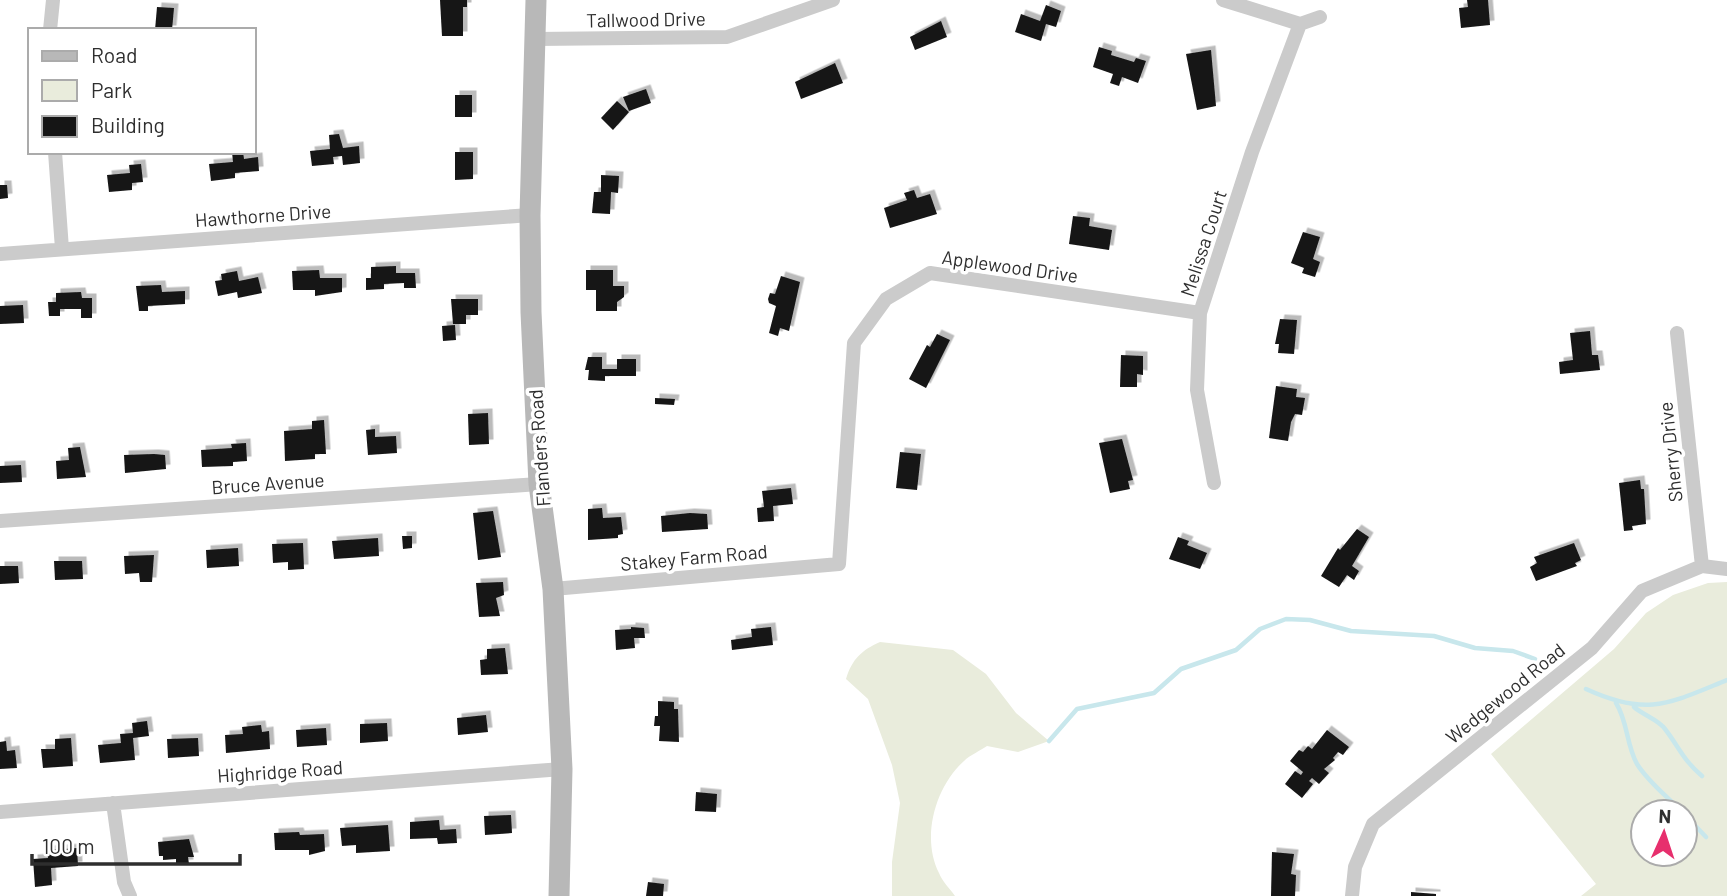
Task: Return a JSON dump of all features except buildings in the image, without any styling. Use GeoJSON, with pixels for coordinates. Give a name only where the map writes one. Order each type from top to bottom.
{"type":"FeatureCollection","features":[{"type":"Feature","properties":{"kind":"street"},"geometry":{"type":"LineString","coordinates":[[50,28],[53,0]]}},
{"type":"Feature","properties":{"kind":"street","name":"Flanders Road"},"geometry":{"type":"LineString","coordinates":[[536,0],[530,215],[540,484],[553,589],[562,769],[559,896]]}},
{"type":"Feature","properties":{"kind":"street","name":"Tallwood Drive"},"geometry":{"type":"LineString","coordinates":[[537,39],[727,37],[833,0]]}},
{"type":"Feature","properties":{"kind":"street"},"geometry":{"type":"LineString","coordinates":[[1223,0],[1300,24],[1320,18]]}},
{"type":"Feature","properties":{"kind":"street","name":"Melissa Court"},"geometry":{"type":"LineString","coordinates":[[1214,483],[1197,390],[1200,313],[1252,152],[1300,24]]}},
{"type":"Feature","properties":{"kind":"street"},"geometry":{"type":"LineString","coordinates":[[55,154],[62,249]]}},
{"type":"Feature","properties":{"kind":"street","name":"Hawthorne Drive"},"geometry":{"type":"LineString","coordinates":[[0,254],[530,215]]}},
{"type":"Feature","properties":{"kind":"street","name":"Applewood Drive"},"geometry":{"type":"LineString","coordinates":[[839,564],[854,343],[886,299],[930,273],[1200,313]]}},
{"type":"Feature","properties":{"kind":"street","name":"Sherry Drive"},"geometry":{"type":"LineString","coordinates":[[1676,333],[1702,566]]}},
{"type":"Feature","properties":{"kind":"street","name":"Bruce Avenue"},"geometry":{"type":"LineString","coordinates":[[0,521],[540,484]]}},
{"type":"Feature","properties":{"kind":"street","name":"Stakey Farm Road"},"geometry":{"type":"LineString","coordinates":[[553,589],[839,564]]}},
{"type":"Feature","properties":{"kind":"street","name":"Wedgewood Road"},"geometry":{"type":"LineString","coordinates":[[1352,896],[1355,867],[1373,824],[1592,648],[1642,591],[1702,566],[1727,569]]}},
{"type":"Feature","properties":{"kind":"street","name":"Highridge Road"},"geometry":{"type":"LineString","coordinates":[[0,812],[562,769]]}},
{"type":"Feature","properties":{"kind":"street"},"geometry":{"type":"LineString","coordinates":[[113,803],[124,883],[130,896]]}},
{"type":"Feature","properties":{"kind":"green space"},"geometry":{"type":"Polygon","coordinates":[[[1727,582],[1727,896],[1581,896],[1596,884],[1491,754],[1614,649],[1646,613],[1673,595],[1708,583],[1727,582]]]}},
{"type":"Feature","properties":{"kind":"green space"},"geometry":{"type":"Polygon","coordinates":[[[880,642],[953,650],[986,674],[1016,713],[1049,741],[1018,752],[987,746],[964,761],[945,785],[934,814],[931,844],[940,876],[955,896],[892,896],[892,862],[900,803],[892,765],[868,699],[846,679],[858,656],[880,642]]]}},
{"type":"Feature","properties":{"kind":"waterway"},"geometry":{"type":"LineString","coordinates":[[1049,741],[1077,709],[1154,693],[1181,669],[1236,650],[1260,629],[1286,619],[1310,620],[1351,631],[1434,636],[1475,648],[1513,651],[1535,659]]}},
{"type":"Feature","properties":{"kind":"waterway"},"geometry":{"type":"LineString","coordinates":[[1586,689],[1607,698],[1642,705],[1673,701],[1727,680]]}},
{"type":"Feature","properties":{"kind":"waterway"},"geometry":{"type":"LineString","coordinates":[[1616,703],[1637,764],[1668,798]]}},
{"type":"Feature","properties":{"kind":"waterway"},"geometry":{"type":"LineString","coordinates":[[1634,707],[1662,726],[1702,776]]}},
{"type":"Feature","properties":{"kind":"waterway"},"geometry":{"type":"LineString","coordinates":[[1699,830],[1706,837]]}}]}
